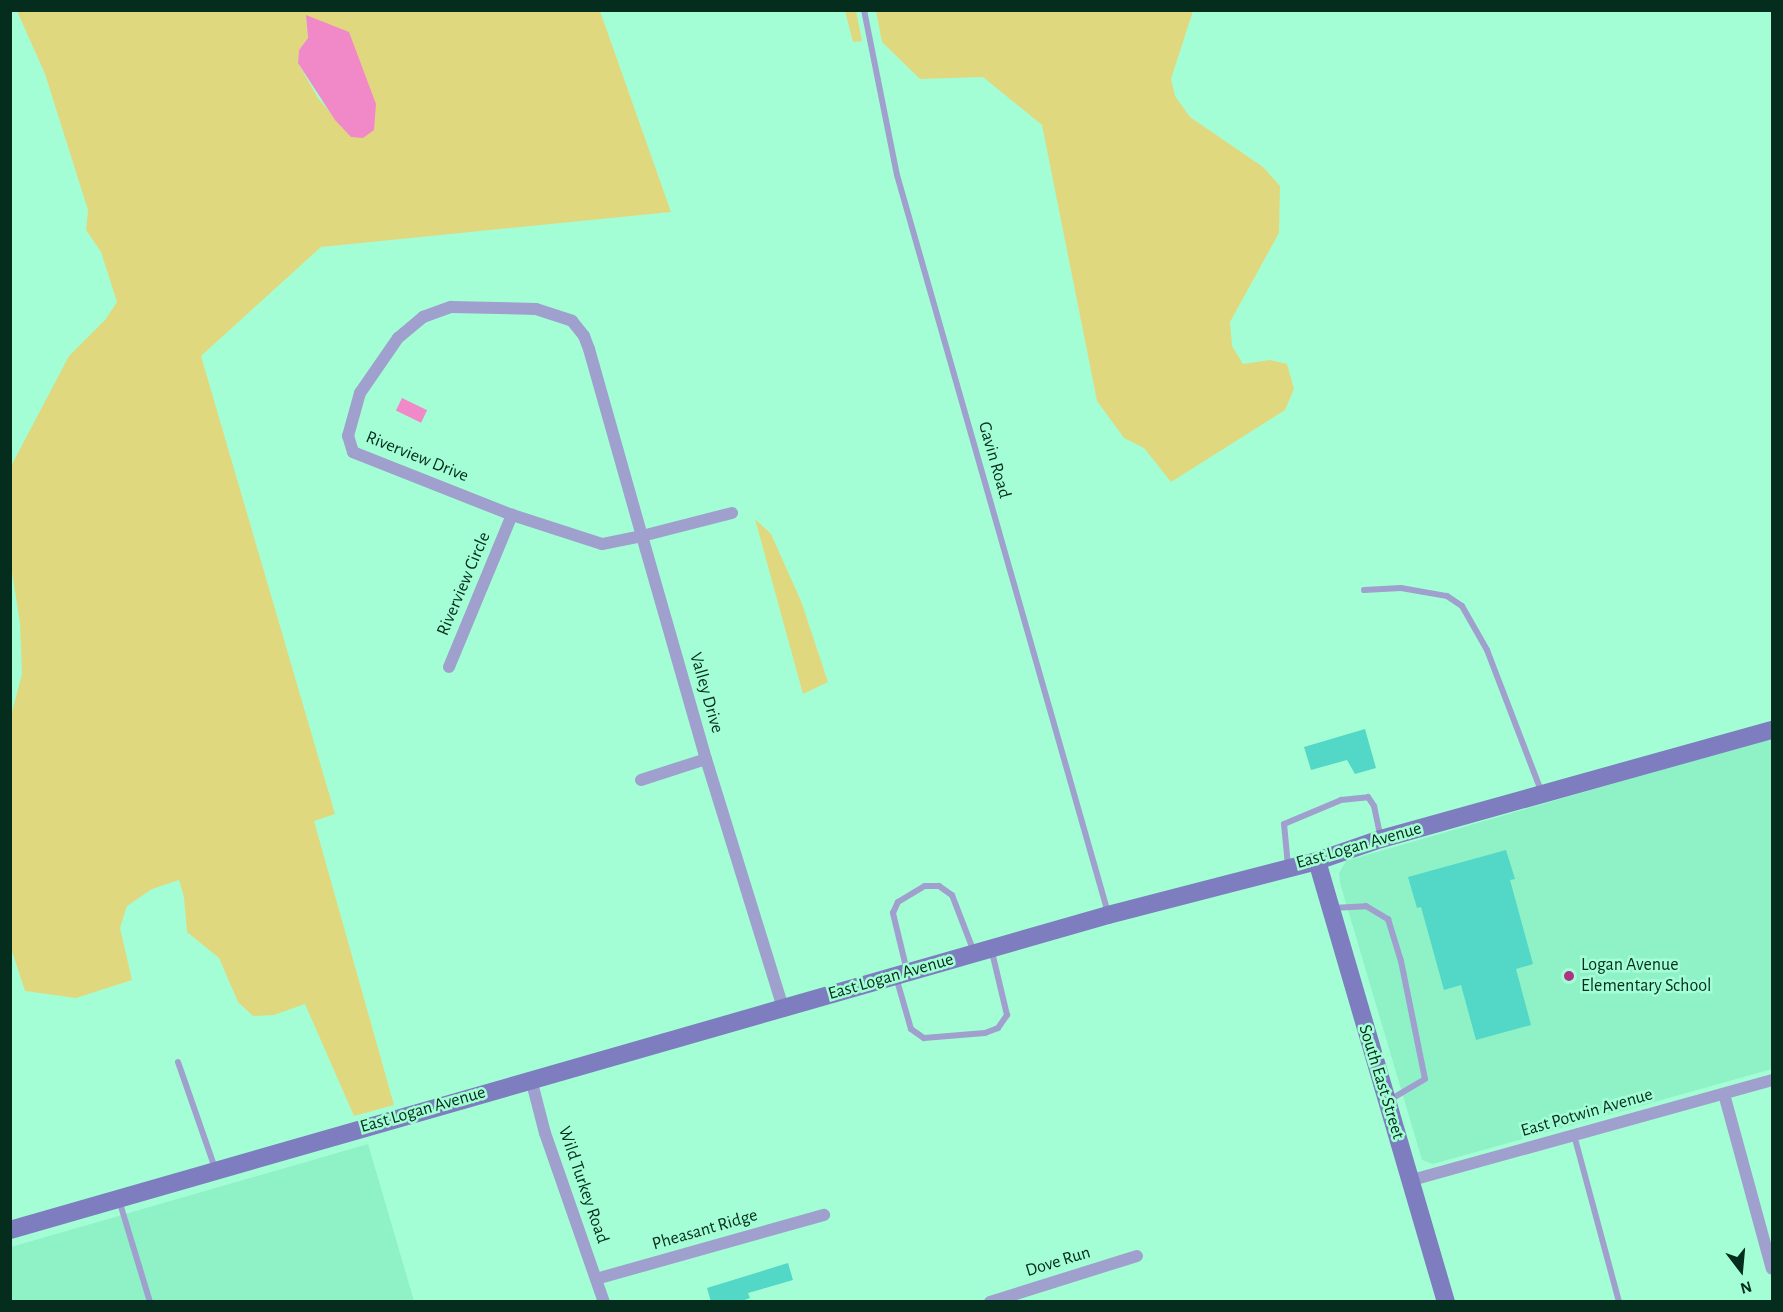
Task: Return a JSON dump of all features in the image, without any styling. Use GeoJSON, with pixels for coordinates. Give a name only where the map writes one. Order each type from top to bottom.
{"type":"FeatureCollection","features":[{"type":"Feature","properties":{"kind":"street","name":"Riverview Drive"},"geometry":{"type":"LineString","coordinates":[[600,386],[584,336],[572,321],[528,308],[451,308],[423,317],[398,338],[379,365],[357,404],[348,436],[353,452],[512,515],[602,544],[732,513]]}},
{"type":"Feature","properties":{"kind":"street","name":"Valley Drive"},"geometry":{"type":"LineString","coordinates":[[600,386],[706,759],[783,1007]]}},
{"type":"Feature","properties":{"kind":"street","name":"Riverview Circle"},"geometry":{"type":"LineString","coordinates":[[449,667],[512,515]]}},
{"type":"Feature","properties":{"kind":"street","name":"East Logan Avenue"},"geometry":{"type":"LineString","coordinates":[[10,1230],[983,950],[1317,861],[1381,840],[1773,730]]}},
{"type":"Feature","properties":{"kind":"street"},"geometry":{"type":"LineString","coordinates":[[641,780],[706,759]]}},
{"type":"Feature","properties":{"kind":"street","name":"South East Street"},"geometry":{"type":"LineString","coordinates":[[1317,861],[1385,1103],[1412,1180],[1446,1302]]}},
{"type":"Feature","properties":{"kind":"street","name":"Wild Turkey Road"},"geometry":{"type":"LineString","coordinates":[[531,1079],[545,1133],[604,1302]]}},
{"type":"Feature","properties":{"kind":"street","name":"East Potwin Avenue"},"geometry":{"type":"LineString","coordinates":[[1412,1180],[1773,1080]]}},
{"type":"Feature","properties":{"kind":"street"},"geometry":{"type":"LineString","coordinates":[[1724,1094],[1773,1269]]}},
{"type":"Feature","properties":{"kind":"street","name":"Pheasant Ridge"},"geometry":{"type":"LineString","coordinates":[[596,1279],[824,1215]]}},
{"type":"Feature","properties":{"kind":"street","name":"Dove Run"},"geometry":{"type":"LineString","coordinates":[[990,1302],[1137,1256]]}},
{"type":"Feature","properties":{"kind":"lane","name":"Gavin Road"},"geometry":{"type":"LineString","coordinates":[[864,10],[897,175],[1108,915]]}},
{"type":"Feature","properties":{"kind":"lane"},"geometry":{"type":"LineString","coordinates":[[1364,590],[1401,588],[1448,596],[1462,606],[1487,650],[1542,794]]}},
{"type":"Feature","properties":{"kind":"lane"},"geometry":{"type":"LineString","coordinates":[[1288,867],[1284,824],[1341,800],[1368,797],[1374,806],[1381,840]]}},
{"type":"Feature","properties":{"kind":"lane"},"geometry":{"type":"LineString","coordinates":[[925,886],[939,886],[952,895],[983,950],[1007,1015],[998,1028],[985,1033],[924,1038],[910,1029],[893,913],[898,902],[925,886]]}},
{"type":"Feature","properties":{"kind":"lane"},"geometry":{"type":"LineString","coordinates":[[1331,909],[1366,906],[1388,920],[1401,961],[1425,1079],[1385,1103]]}},
{"type":"Feature","properties":{"kind":"lane"},"geometry":{"type":"LineString","coordinates":[[178,1062],[216,1172]]}},
{"type":"Feature","properties":{"kind":"lane"},"geometry":{"type":"LineString","coordinates":[[1574,1135],[1620,1302]]}},
{"type":"Feature","properties":{"kind":"lane"},"geometry":{"type":"LineString","coordinates":[[119,1199],[150,1302]]}},
{"type":"Feature","properties":{"kind":"shaded area"},"geometry":{"type":"Polygon","coordinates":[[[17,11],[600,11],[671,212],[321,247],[201,356],[335,814],[314,821],[394,1105],[354,1116],[305,1004],[274,1015],[253,1016],[238,1002],[219,958],[187,932],[184,897],[179,880],[152,889],[127,906],[120,928],[132,980],[76,998],[25,991],[10,945],[11,716],[22,674],[20,623],[11,566],[10,468],[69,356],[105,320],[117,302],[101,252],[86,230],[88,210],[45,74],[17,11]],[[306,16],[308,38],[299,50],[298,63],[318,98],[351,137],[306,16]]]}},
{"type":"Feature","properties":{"kind":"shaded area"},"geometry":{"type":"Polygon","coordinates":[[[845,11],[856,11],[862,41],[853,42],[845,11]]]}},
{"type":"Feature","properties":{"kind":"shaded area"},"geometry":{"type":"Polygon","coordinates":[[[876,11],[1193,11],[1171,79],[1175,96],[1190,117],[1263,167],[1280,186],[1279,233],[1230,322],[1232,346],[1243,364],[1270,360],[1287,364],[1294,389],[1285,410],[1171,482],[1144,448],[1124,438],[1097,401],[1042,125],[983,77],[920,79],[882,42],[876,11]]]}},
{"type":"Feature","properties":{"kind":"shaded area"},"geometry":{"type":"Polygon","coordinates":[[[306,15],[349,32],[376,104],[374,130],[363,138],[351,137],[335,120],[298,63],[299,50],[308,38],[306,15]]]}},
{"type":"Feature","properties":{"kind":"shaded area"},"geometry":{"type":"Polygon","coordinates":[[[402,398],[427,410],[421,423],[396,411],[402,398]]]}},
{"type":"Feature","properties":{"kind":"shaded area"},"geometry":{"type":"Polygon","coordinates":[[[755,519],[771,534],[801,601],[828,682],[803,694],[755,519]]]}},
{"type":"Feature","properties":{"kind":"shaded area","name":"Logan Avenue Elementary School"},"geometry":{"type":"Polygon","coordinates":[[[1772,738],[1772,1069],[1433,1164],[1422,1160],[1340,883],[1339,873],[1346,861],[1772,738]]]}},
{"type":"Feature","properties":{"kind":"shaded area"},"geometry":{"type":"Polygon","coordinates":[[[368,1144],[414,1301],[11,1302],[11,1247],[368,1144]]]}},
{"type":"Feature","properties":{"kind":"building"},"geometry":{"type":"Polygon","coordinates":[[[1365,729],[1376,768],[1355,774],[1347,760],[1311,770],[1304,747],[1365,729]]]}},
{"type":"Feature","properties":{"kind":"building"},"geometry":{"type":"Polygon","coordinates":[[[1506,850],[1515,879],[1510,880],[1533,964],[1516,969],[1531,1025],[1476,1040],[1461,985],[1444,990],[1421,907],[1417,908],[1408,877],[1506,850]]]}},
{"type":"Feature","properties":{"kind":"building"},"geometry":{"type":"Polygon","coordinates":[[[788,1263],[793,1280],[748,1293],[750,1298],[739,1302],[711,1302],[707,1288],[788,1263]]]}},
{"type":"Feature","properties":{"kind":"place","name":"Logan Avenue Elementary School"},"geometry":{"type":"Point","coordinates":[1569,976]}}]}
